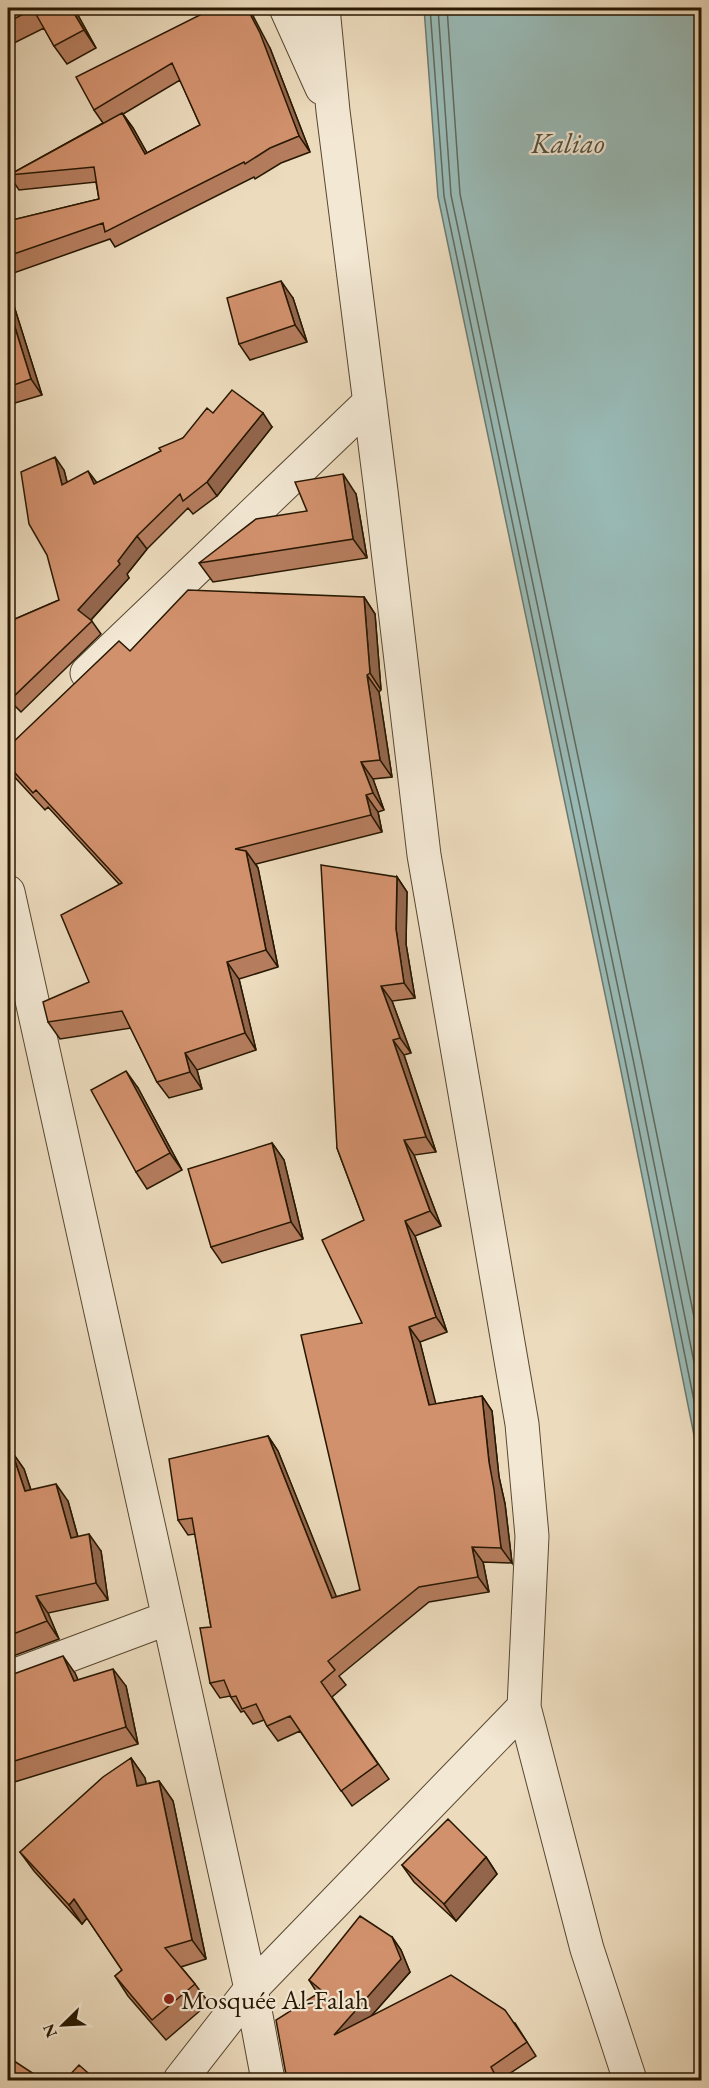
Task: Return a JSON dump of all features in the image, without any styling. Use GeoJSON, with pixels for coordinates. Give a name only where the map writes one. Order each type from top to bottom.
{"type":"FeatureCollection","features":[{"type":"Feature","properties":{"kind":"street"},"geometry":{"type":"LineString","coordinates":[[285,8],[333,111]]}},
{"type":"Feature","properties":{"kind":"street"},"geometry":{"type":"LineString","coordinates":[[323,8],[333,111],[424,855],[522,1424],[532,1536],[524,1707],[587,1949],[630,2080]]}},
{"type":"Feature","properties":{"kind":"street"},"geometry":{"type":"LineString","coordinates":[[68,692],[369,402]]}},
{"type":"Feature","properties":{"kind":"street"},"geometry":{"type":"LineString","coordinates":[[8,892],[250,1989],[268,2080]]}},
{"type":"Feature","properties":{"kind":"street"},"geometry":{"type":"LineString","coordinates":[[8,1678],[168,1618]]}},
{"type":"Feature","properties":{"kind":"street"},"geometry":{"type":"LineString","coordinates":[[180,2080],[250,1989],[524,1707]]}},
{"type":"Feature","properties":{"kind":"water","name":"Kaliao"},"geometry":{"type":"Polygon","coordinates":[[[424,8],[701,8],[701,1470],[619,1061],[438,197],[424,8]]]}},
{"type":"Feature","properties":{"kind":"building"},"geometry":{"type":"Polygon","coordinates":[[[8,8],[71,8],[84,30],[54,46],[33,9],[8,22],[8,8]]]}},
{"type":"Feature","properties":{"kind":"building"},"geometry":{"type":"Polygon","coordinates":[[[195,8],[247,8],[260,33],[299,136],[270,148],[245,164],[244,162],[105,232],[103,223],[8,256],[8,221],[99,199],[94,167],[9,175],[122,113],[145,154],[200,125],[172,63],[94,110],[76,77],[200,15],[195,8]]]}},
{"type":"Feature","properties":{"kind":"building"},"geometry":{"type":"Polygon","coordinates":[[[281,281],[295,325],[239,344],[227,298],[281,281]]]}},
{"type":"Feature","properties":{"kind":"building"},"geometry":{"type":"Polygon","coordinates":[[[8,305],[31,379],[8,387],[8,305]]]}},
{"type":"Feature","properties":{"kind":"building"},"geometry":{"type":"Polygon","coordinates":[[[232,390],[263,413],[207,482],[183,501],[180,494],[137,536],[118,561],[120,564],[78,610],[92,621],[11,699],[8,695],[8,622],[59,600],[47,555],[29,524],[21,472],[55,457],[62,485],[88,471],[94,484],[161,451],[159,448],[183,438],[207,408],[213,413],[232,390]]]}},
{"type":"Feature","properties":{"kind":"building"},"geometry":{"type":"Polygon","coordinates":[[[343,474],[353,539],[199,563],[256,519],[307,511],[295,482],[343,474]]]}},
{"type":"Feature","properties":{"kind":"building"},"geometry":{"type":"Polygon","coordinates":[[[188,590],[364,597],[370,673],[367,675],[380,760],[361,762],[373,793],[366,795],[371,815],[235,849],[246,851],[266,950],[227,962],[245,1033],[185,1053],[190,1072],[157,1082],[122,1011],[48,1022],[43,1002],[89,982],[61,915],[122,883],[36,790],[33,793],[8,765],[8,747],[119,641],[130,651],[188,590]]]}},
{"type":"Feature","properties":{"kind":"building"},"geometry":{"type":"Polygon","coordinates":[[[321,865],[397,877],[396,929],[404,983],[381,986],[400,1038],[393,1040],[426,1137],[404,1140],[430,1211],[405,1221],[436,1317],[409,1327],[429,1405],[482,1396],[501,1548],[472,1547],[478,1577],[419,1587],[328,1661],[335,1670],[321,1682],[378,1764],[341,1791],[290,1716],[267,1726],[256,1704],[242,1709],[236,1696],[231,1697],[224,1680],[210,1683],[200,1628],[211,1627],[192,1518],[178,1520],[169,1459],[268,1436],[332,1598],[360,1590],[301,1335],[362,1323],[322,1240],[364,1220],[337,1148],[321,865]]]}},
{"type":"Feature","properties":{"kind":"building"},"geometry":{"type":"Polygon","coordinates":[[[126,1071],[170,1153],[136,1172],[91,1090],[126,1071]]]}},
{"type":"Feature","properties":{"kind":"building"},"geometry":{"type":"Polygon","coordinates":[[[272,1143],[291,1222],[211,1247],[188,1169],[272,1143]]]}},
{"type":"Feature","properties":{"kind":"building"},"geometry":{"type":"Polygon","coordinates":[[[12,1452],[25,1491],[56,1484],[71,1538],[89,1534],[96,1583],[36,1596],[47,1621],[8,1636],[8,1453],[12,1452]]]}},
{"type":"Feature","properties":{"kind":"building"},"geometry":{"type":"Polygon","coordinates":[[[63,1656],[74,1681],[113,1669],[126,1727],[8,1763],[8,1676],[63,1656]]]}},
{"type":"Feature","properties":{"kind":"building"},"geometry":{"type":"Polygon","coordinates":[[[131,1758],[137,1786],[159,1781],[192,1940],[165,1948],[195,1984],[152,2020],[115,1976],[122,1970],[74,1899],[69,1905],[20,1852],[103,1777],[131,1758]]]}},
{"type":"Feature","properties":{"kind":"building"},"geometry":{"type":"Polygon","coordinates":[[[448,1819],[486,1857],[444,1904],[402,1865],[448,1819]]]}},
{"type":"Feature","properties":{"kind":"building"},"geometry":{"type":"Polygon","coordinates":[[[360,1916],[392,1937],[401,1959],[334,2035],[451,1975],[505,2010],[527,2042],[491,2067],[498,2080],[287,2080],[276,2020],[322,1991],[309,1980],[360,1916]]]}},
{"type":"Feature","properties":{"kind":"building"},"geometry":{"type":"Polygon","coordinates":[[[8,2057],[34,2074],[31,2080],[8,2080],[8,2057]]]}},
{"type":"Feature","properties":{"kind":"building"},"geometry":{"type":"Polygon","coordinates":[[[79,2065],[96,2080],[65,2080],[79,2065]]]}},
{"type":"Feature","properties":{"kind":"place","name":"Mosquée Al-Falah"},"geometry":{"type":"Point","coordinates":[169,1999]}}]}
